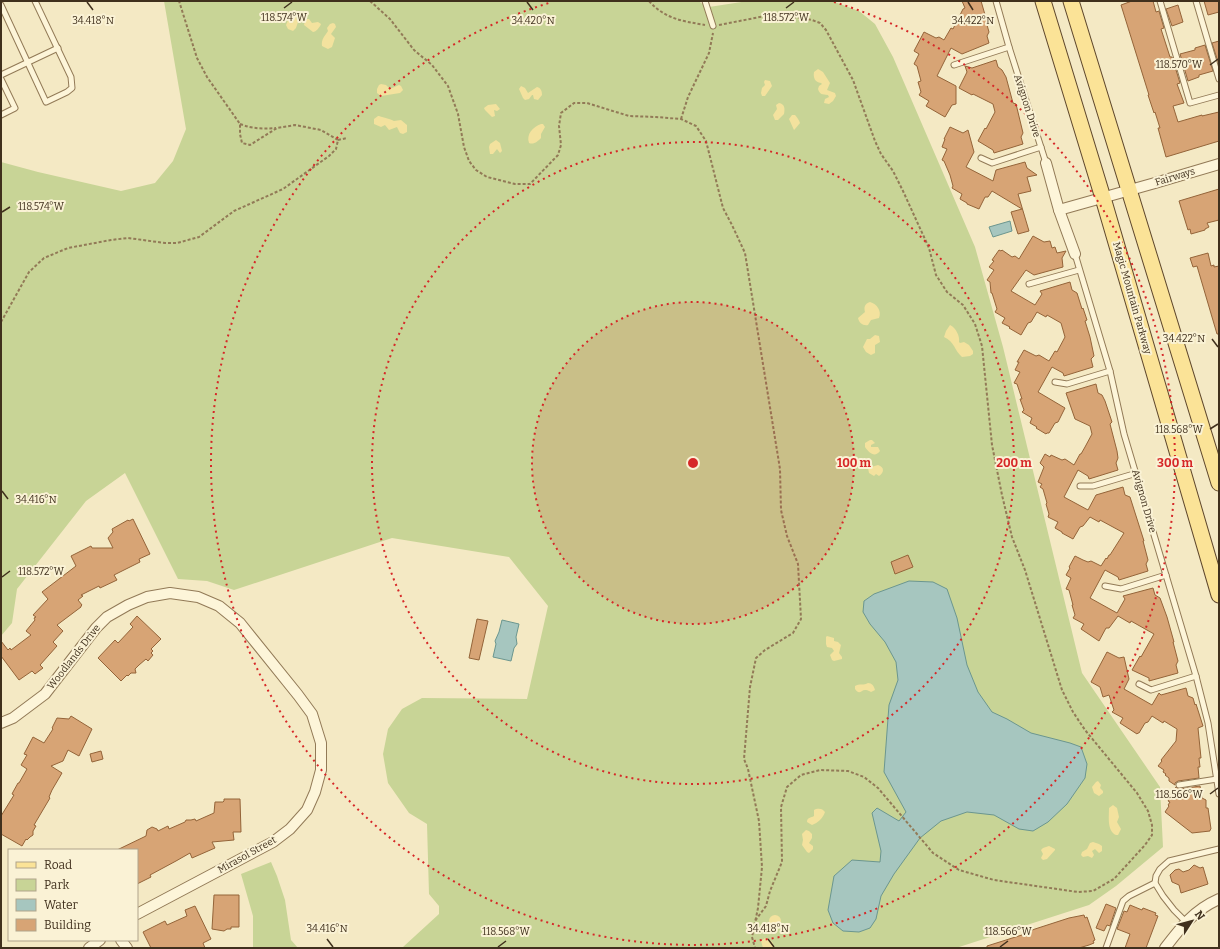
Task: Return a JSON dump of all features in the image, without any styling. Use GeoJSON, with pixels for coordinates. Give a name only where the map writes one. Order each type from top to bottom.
{"type":"FeatureCollection","features":[{"type":"Feature","properties":{"kind":"main road","name":"Magic Mountain Parkway"},"geometry":{"type":"LineString","coordinates":[[1043,1],[1103,198],[1219,595]]}},
{"type":"Feature","properties":{"kind":"main road"},"geometry":{"type":"LineString","coordinates":[[1071,1],[1219,483]]}},
{"type":"Feature","properties":{"kind":"street","name":"Avignon Drive"},"geometry":{"type":"LineString","coordinates":[[1046,163],[1059,210],[1075,254]]}},
{"type":"Feature","properties":{"kind":"street","name":"Fairways"},"geometry":{"type":"LineString","coordinates":[[1130,190],[1219,164]]}},
{"type":"Feature","properties":{"kind":"street"},"geometry":{"type":"LineString","coordinates":[[1059,210],[1130,190]]}},
{"type":"Feature","properties":{"kind":"street","name":"Woodlands Drive"},"geometry":{"type":"LineString","coordinates":[[1,723],[13,718],[45,694],[96,628],[107,617],[128,605],[147,597],[170,593],[198,597]]}},
{"type":"Feature","properties":{"kind":"street","name":"Mirasol Street"},"geometry":{"type":"LineString","coordinates":[[138,913],[273,842],[290,829],[307,810],[315,792],[321,770],[321,743],[312,714],[240,623],[219,606],[198,597]]}},
{"type":"Feature","properties":{"kind":"street"},"geometry":{"type":"LineString","coordinates":[[1165,948],[1196,912],[1219,899]]}},
{"type":"Feature","properties":{"kind":"street"},"geometry":{"type":"LineString","coordinates":[[89,948],[99,941]]}},
{"type":"Feature","properties":{"kind":"lane"},"geometry":{"type":"LineString","coordinates":[[1,5],[46,102],[72,88],[71,77],[35,1]]}},
{"type":"Feature","properties":{"kind":"lane","name":"Avignon Drive"},"geometry":{"type":"LineString","coordinates":[[996,1],[1046,163]]}},
{"type":"Feature","properties":{"kind":"lane"},"geometry":{"type":"LineString","coordinates":[[1160,1],[1190,103],[1219,95]]}},
{"type":"Feature","properties":{"kind":"lane"},"geometry":{"type":"LineString","coordinates":[[1196,1],[1219,78]]}},
{"type":"Feature","properties":{"kind":"lane"},"geometry":{"type":"LineString","coordinates":[[706,2],[713,26]]}},
{"type":"Feature","properties":{"kind":"lane"},"geometry":{"type":"LineString","coordinates":[[954,65],[1009,47]]}},
{"type":"Feature","properties":{"kind":"lane"},"geometry":{"type":"LineString","coordinates":[[1,75],[58,48]]}},
{"type":"Feature","properties":{"kind":"lane"},"geometry":{"type":"LineString","coordinates":[[1,79],[15,108],[1,114]]}},
{"type":"Feature","properties":{"kind":"lane"},"geometry":{"type":"LineString","coordinates":[[981,158],[992,163],[1041,148]]}},
{"type":"Feature","properties":{"kind":"lane","name":"Avignon Drive"},"geometry":{"type":"LineString","coordinates":[[1075,254],[1110,372],[1124,434],[1196,676],[1208,723],[1219,794]]}},
{"type":"Feature","properties":{"kind":"lane"},"geometry":{"type":"LineString","coordinates":[[1029,284],[1079,270]]}},
{"type":"Feature","properties":{"kind":"lane"},"geometry":{"type":"LineString","coordinates":[[1055,382],[1067,384],[1110,372]]}},
{"type":"Feature","properties":{"kind":"lane"},"geometry":{"type":"LineString","coordinates":[[1080,486],[1093,486],[1136,473]]}},
{"type":"Feature","properties":{"kind":"lane"},"geometry":{"type":"LineString","coordinates":[[1105,586],[1121,589],[1166,575]]}},
{"type":"Feature","properties":{"kind":"lane"},"geometry":{"type":"LineString","coordinates":[[1139,684],[1151,690],[1196,676]]}},
{"type":"Feature","properties":{"kind":"lane"},"geometry":{"type":"LineString","coordinates":[[1179,785],[1217,779]]}},
{"type":"Feature","properties":{"kind":"lane"},"geometry":{"type":"LineString","coordinates":[[1186,922],[1163,896],[1155,882],[1156,876],[1160,869],[1169,861],[1219,849]]}},
{"type":"Feature","properties":{"kind":"lane"},"geometry":{"type":"LineString","coordinates":[[1106,948],[1123,901],[1129,896],[1155,882]]}},
{"type":"Feature","properties":{"kind":"path"},"geometry":{"type":"LineString","coordinates":[[179,1],[198,58],[207,77],[240,124],[251,128],[264,129],[295,125],[321,130],[338,140],[346,138]]}},
{"type":"Feature","properties":{"kind":"path"},"geometry":{"type":"LineString","coordinates":[[370,1],[390,19],[414,50],[432,65],[448,86],[458,114],[464,147],[469,161],[476,170],[487,177],[515,184],[530,184],[558,155],[561,145],[559,126],[561,113],[574,103],[587,103],[629,116],[681,119],[696,126],[706,141],[722,208],[744,253],[780,469],[781,510],[787,536],[798,564],[802,619],[793,633],[765,650],[756,658],[750,687],[744,759],[748,769],[759,821],[762,867],[758,908],[752,937],[754,948]]}},
{"type":"Feature","properties":{"kind":"path"},"geometry":{"type":"LineString","coordinates":[[649,1],[656,9],[670,18],[713,26],[725,25],[765,16],[787,16],[812,20],[820,23],[826,30],[853,80],[881,154],[893,171],[929,248],[936,275],[947,292],[963,305],[975,324],[982,346],[992,445],[1002,495],[1012,537],[1025,570],[1062,690],[1073,712],[1085,730],[1105,752],[1137,793],[1148,811],[1152,825],[1152,835],[1145,845],[1114,878],[1093,891],[1078,892],[994,880],[959,870],[933,853],[878,788],[864,777],[848,771],[820,770],[802,775],[787,787],[781,807],[782,862],[770,891],[766,906],[755,921]]}},
{"type":"Feature","properties":{"kind":"path"},"geometry":{"type":"LineString","coordinates":[[681,119],[688,97],[709,53],[713,36],[713,26]]}},
{"type":"Feature","properties":{"kind":"path"},"geometry":{"type":"LineString","coordinates":[[240,124],[242,143],[250,145],[277,128]]}},
{"type":"Feature","properties":{"kind":"path"},"geometry":{"type":"LineString","coordinates":[[1,322],[29,272],[44,258],[68,248],[111,240],[128,238],[164,243],[177,243],[199,237],[234,212],[283,189],[329,156],[336,149],[338,140]]}},
{"type":"Feature","properties":{"kind":"green space"},"geometry":{"type":"Polygon","coordinates":[[[164,1],[699,1],[709,7],[748,1],[832,1],[859,11],[875,24],[893,57],[975,247],[1003,347],[1082,673],[1160,787],[1163,847],[1116,886],[1089,905],[956,948],[394,948],[403,947],[439,914],[439,906],[429,894],[427,824],[409,813],[388,783],[383,754],[388,729],[402,709],[422,698],[527,699],[548,606],[509,557],[392,538],[234,590],[207,581],[178,579],[125,473],[86,501],[17,589],[12,623],[1,636],[1,162],[121,191],[155,183],[173,161],[186,129],[164,1]]]}},
{"type":"Feature","properties":{"kind":"green space"},"geometry":{"type":"Polygon","coordinates":[[[271,862],[285,900],[291,940],[298,948],[253,948],[253,916],[241,874],[271,862]]]}},
{"type":"Feature","properties":{"kind":"sand"},"geometry":{"type":"Polygon","coordinates":[[[290,16],[295,16],[298,22],[293,31],[288,29],[286,25],[290,16]]]}},
{"type":"Feature","properties":{"kind":"sand"},"geometry":{"type":"Polygon","coordinates":[[[307,19],[309,19],[312,23],[318,22],[321,24],[318,29],[313,32],[304,25],[307,19]]]}},
{"type":"Feature","properties":{"kind":"sand"},"geometry":{"type":"Polygon","coordinates":[[[333,23],[336,27],[331,34],[335,38],[332,47],[328,49],[322,46],[322,41],[328,31],[327,28],[333,23]]]}},
{"type":"Feature","properties":{"kind":"sand"},"geometry":{"type":"Polygon","coordinates":[[[818,69],[823,72],[830,83],[827,90],[835,93],[836,96],[829,104],[824,103],[825,99],[829,97],[828,95],[822,94],[818,89],[822,84],[814,78],[814,72],[818,69]]]}},
{"type":"Feature","properties":{"kind":"sand"},"geometry":{"type":"Polygon","coordinates":[[[765,80],[770,81],[772,86],[765,96],[762,96],[761,93],[762,88],[765,85],[765,80]]]}},
{"type":"Feature","properties":{"kind":"sand"},"geometry":{"type":"Polygon","coordinates":[[[381,84],[386,85],[390,89],[399,85],[403,90],[400,93],[381,96],[377,93],[377,89],[381,84]]]}},
{"type":"Feature","properties":{"kind":"sand"},"geometry":{"type":"Polygon","coordinates":[[[521,86],[525,88],[528,93],[538,87],[542,92],[542,95],[538,100],[534,99],[532,95],[529,99],[525,100],[519,89],[521,86]]]}},
{"type":"Feature","properties":{"kind":"sand"},"geometry":{"type":"Polygon","coordinates":[[[779,103],[784,107],[784,114],[778,120],[775,120],[773,115],[777,109],[776,105],[779,103]]]}},
{"type":"Feature","properties":{"kind":"sand"},"geometry":{"type":"Polygon","coordinates":[[[496,104],[500,109],[497,111],[494,110],[495,116],[492,117],[484,108],[488,105],[496,104]]]}},
{"type":"Feature","properties":{"kind":"sand"},"geometry":{"type":"Polygon","coordinates":[[[792,115],[795,115],[800,123],[794,130],[789,119],[792,115]]]}},
{"type":"Feature","properties":{"kind":"sand"},"geometry":{"type":"Polygon","coordinates":[[[378,116],[394,121],[401,120],[407,125],[407,132],[403,134],[400,133],[397,127],[389,130],[385,125],[381,127],[374,124],[374,119],[378,116]]]}},
{"type":"Feature","properties":{"kind":"sand"},"geometry":{"type":"Polygon","coordinates":[[[541,124],[545,127],[541,134],[541,138],[534,143],[529,143],[529,134],[535,127],[541,124]]]}},
{"type":"Feature","properties":{"kind":"sand"},"geometry":{"type":"Polygon","coordinates":[[[496,140],[500,143],[502,151],[500,153],[497,149],[493,154],[490,154],[490,144],[496,140]]]}},
{"type":"Feature","properties":{"kind":"sand"},"geometry":{"type":"Polygon","coordinates":[[[870,302],[875,304],[880,315],[879,318],[871,320],[868,325],[863,325],[860,323],[858,318],[865,312],[865,306],[870,302]]]}},
{"type":"Feature","properties":{"kind":"sand"},"geometry":{"type":"Polygon","coordinates":[[[950,325],[957,332],[959,342],[964,342],[969,345],[973,351],[973,354],[962,357],[950,341],[944,337],[950,325]]]}},
{"type":"Feature","properties":{"kind":"sand"},"geometry":{"type":"Polygon","coordinates":[[[875,335],[879,336],[880,342],[875,345],[875,353],[871,355],[866,352],[863,347],[867,339],[870,339],[875,335]]]}},
{"type":"Feature","properties":{"kind":"sand"},"geometry":{"type":"Polygon","coordinates":[[[870,440],[875,443],[871,445],[871,447],[878,447],[880,451],[878,453],[870,453],[865,447],[865,443],[870,440]]]}},
{"type":"Feature","properties":{"kind":"sand"},"geometry":{"type":"Polygon","coordinates":[[[878,465],[883,469],[881,475],[879,476],[876,474],[874,476],[869,473],[868,468],[878,465]]]}},
{"type":"Feature","properties":{"kind":"sand"},"geometry":{"type":"Polygon","coordinates":[[[827,636],[834,638],[834,641],[841,645],[839,653],[842,659],[832,660],[830,655],[834,651],[832,648],[827,647],[827,636]]]}},
{"type":"Feature","properties":{"kind":"sand"},"geometry":{"type":"Polygon","coordinates":[[[868,683],[873,685],[875,690],[871,692],[864,690],[858,692],[855,689],[855,686],[857,685],[868,683]]]}},
{"type":"Feature","properties":{"kind":"sand"},"geometry":{"type":"Polygon","coordinates":[[[1098,781],[1101,785],[1100,788],[1103,791],[1103,793],[1099,796],[1094,793],[1092,787],[1098,781]]]}},
{"type":"Feature","properties":{"kind":"sand"},"geometry":{"type":"Polygon","coordinates":[[[1113,805],[1117,808],[1119,817],[1117,822],[1121,829],[1118,835],[1113,833],[1109,823],[1109,808],[1113,805]]]}},
{"type":"Feature","properties":{"kind":"sand"},"geometry":{"type":"Polygon","coordinates":[[[821,809],[825,812],[820,820],[812,825],[807,822],[807,820],[808,818],[814,816],[814,810],[821,809]]]}},
{"type":"Feature","properties":{"kind":"sand"},"geometry":{"type":"Polygon","coordinates":[[[806,830],[812,834],[812,838],[809,843],[813,846],[813,849],[809,853],[802,845],[802,834],[806,830]]]}},
{"type":"Feature","properties":{"kind":"sand"},"geometry":{"type":"Polygon","coordinates":[[[1093,842],[1102,846],[1102,851],[1099,853],[1095,849],[1092,851],[1094,855],[1092,858],[1088,856],[1083,857],[1081,855],[1082,852],[1087,849],[1090,843],[1093,842]]]}},
{"type":"Feature","properties":{"kind":"sand"},"geometry":{"type":"Polygon","coordinates":[[[1049,846],[1055,850],[1047,859],[1043,860],[1041,858],[1043,854],[1041,850],[1049,846]]]}},
{"type":"Feature","properties":{"kind":"sand"},"geometry":{"type":"Polygon","coordinates":[[[777,915],[780,916],[780,926],[773,927],[770,926],[769,919],[770,916],[777,915]]]}},
{"type":"Feature","properties":{"kind":"sand"},"geometry":{"type":"Polygon","coordinates":[[[765,938],[769,939],[773,943],[773,948],[763,948],[761,941],[765,938]]]}},
{"type":"Feature","properties":{"kind":"water"},"geometry":{"type":"Polygon","coordinates":[[[1010,221],[1012,231],[993,237],[989,227],[1010,221]]]}},
{"type":"Feature","properties":{"kind":"water"},"geometry":{"type":"Polygon","coordinates":[[[909,581],[933,582],[947,589],[957,618],[967,665],[978,692],[992,712],[1031,733],[1081,747],[1087,764],[1085,778],[1067,804],[1048,822],[1033,831],[1019,829],[994,815],[967,812],[941,821],[920,838],[894,874],[881,896],[876,919],[870,928],[859,932],[843,931],[833,923],[828,910],[834,876],[852,860],[880,862],[881,851],[872,813],[877,808],[899,821],[906,812],[884,772],[889,705],[898,680],[896,662],[885,642],[870,624],[863,612],[864,601],[874,594],[909,581]]]}},
{"type":"Feature","properties":{"kind":"water"},"geometry":{"type":"Polygon","coordinates":[[[502,620],[519,624],[516,637],[517,644],[514,648],[511,661],[493,657],[496,644],[495,641],[502,620]]]}},
{"type":"Feature","properties":{"kind":"building"},"geometry":{"type":"Polygon","coordinates":[[[962,1],[981,1],[988,25],[989,32],[987,36],[989,43],[962,54],[951,48],[937,76],[956,86],[956,104],[952,105],[945,117],[926,106],[929,101],[919,95],[921,92],[918,82],[921,81],[917,66],[914,64],[919,54],[914,51],[924,32],[944,40],[951,28],[953,29],[963,9],[965,8],[962,1]]]}},
{"type":"Feature","properties":{"kind":"building"},"geometry":{"type":"Polygon","coordinates":[[[1132,1],[1153,1],[1156,12],[1159,11],[1164,28],[1161,29],[1170,57],[1172,57],[1180,83],[1177,84],[1184,103],[1173,106],[1178,122],[1219,112],[1219,141],[1166,157],[1158,128],[1160,128],[1148,95],[1121,5],[1132,1]]]}},
{"type":"Feature","properties":{"kind":"building"},"geometry":{"type":"Polygon","coordinates":[[[1204,1],[1219,1],[1219,12],[1208,15],[1204,1]]]}},
{"type":"Feature","properties":{"kind":"building"},"geometry":{"type":"Polygon","coordinates":[[[1178,5],[1183,22],[1172,26],[1166,9],[1178,5]]]}},
{"type":"Feature","properties":{"kind":"building"},"geometry":{"type":"Polygon","coordinates":[[[1219,41],[1219,65],[1212,43],[1219,41]]]}},
{"type":"Feature","properties":{"kind":"building"},"geometry":{"type":"Polygon","coordinates":[[[1205,45],[1213,71],[1199,75],[1199,77],[1188,81],[1180,54],[1195,50],[1195,48],[1205,45]]]}},
{"type":"Feature","properties":{"kind":"building"},"geometry":{"type":"Polygon","coordinates":[[[996,60],[998,67],[1002,70],[1006,77],[1013,103],[1016,104],[1023,133],[1021,137],[1023,144],[994,153],[993,150],[978,141],[995,112],[993,104],[959,88],[967,72],[965,66],[972,68],[996,60]]]}},
{"type":"Feature","properties":{"kind":"building"},"geometry":{"type":"Polygon","coordinates":[[[950,127],[963,133],[968,130],[974,152],[966,167],[993,181],[996,170],[1025,162],[1027,168],[1037,175],[1027,177],[1031,191],[1018,194],[1029,231],[1018,234],[1011,212],[1022,209],[992,191],[988,197],[985,197],[979,209],[960,199],[962,194],[952,188],[953,186],[950,175],[944,161],[942,160],[947,149],[942,147],[950,127]]]}},
{"type":"Feature","properties":{"kind":"building"},"geometry":{"type":"Polygon","coordinates":[[[1219,189],[1219,220],[1207,223],[1209,227],[1205,230],[1191,234],[1190,229],[1188,230],[1179,201],[1219,189]]]}},
{"type":"Feature","properties":{"kind":"building"},"geometry":{"type":"Polygon","coordinates":[[[1033,236],[1044,242],[1050,241],[1052,248],[1055,247],[1057,253],[1066,251],[1062,258],[1063,267],[1034,275],[1026,270],[1011,291],[1035,305],[1042,294],[1040,291],[1070,282],[1072,290],[1077,293],[1087,320],[1085,321],[1094,356],[1091,359],[1093,367],[1064,376],[1063,373],[1052,367],[1038,392],[1065,408],[1058,422],[1055,423],[1049,433],[1046,434],[1030,423],[1032,418],[1022,412],[1024,410],[1020,399],[1022,399],[1017,384],[1014,383],[1020,372],[1015,370],[1019,362],[1017,362],[1024,350],[1036,356],[1039,355],[1049,361],[1055,351],[1057,352],[1065,337],[1061,323],[1047,315],[1046,317],[1037,312],[1021,335],[1002,323],[1005,318],[995,312],[997,309],[991,293],[990,282],[987,280],[994,270],[989,267],[994,261],[992,260],[999,250],[1002,250],[1012,257],[1015,256],[1019,259],[1033,236]]]}},
{"type":"Feature","properties":{"kind":"building"},"geometry":{"type":"Polygon","coordinates":[[[1208,253],[1211,266],[1219,266],[1219,334],[1217,334],[1197,266],[1193,267],[1190,258],[1208,253]]]}},
{"type":"Feature","properties":{"kind":"building"},"geometry":{"type":"Polygon","coordinates":[[[1096,384],[1098,393],[1102,395],[1105,401],[1112,422],[1110,424],[1117,451],[1118,458],[1116,463],[1118,470],[1089,479],[1088,476],[1078,470],[1064,497],[1088,510],[1096,495],[1123,487],[1125,495],[1130,497],[1144,541],[1148,560],[1146,564],[1148,571],[1119,580],[1118,577],[1105,570],[1090,598],[1117,613],[1125,599],[1123,596],[1153,588],[1155,595],[1160,598],[1167,617],[1178,661],[1176,665],[1178,673],[1149,681],[1149,678],[1132,670],[1154,634],[1131,621],[1130,623],[1118,616],[1109,628],[1106,628],[1099,641],[1081,629],[1084,624],[1073,618],[1075,615],[1073,605],[1069,590],[1066,589],[1071,578],[1066,575],[1075,556],[1101,566],[1124,533],[1100,520],[1099,522],[1090,517],[1083,526],[1080,527],[1073,539],[1062,533],[1055,528],[1058,522],[1048,517],[1049,514],[1047,503],[1043,489],[1040,487],[1042,484],[1038,482],[1044,467],[1040,463],[1045,454],[1062,460],[1065,459],[1074,465],[1081,454],[1092,434],[1090,426],[1075,419],[1066,393],[1096,384]]]}},
{"type":"Feature","properties":{"kind":"building"},"geometry":{"type":"Polygon","coordinates":[[[133,519],[150,554],[139,559],[140,562],[114,575],[117,580],[100,588],[99,586],[81,595],[83,596],[78,600],[82,605],[81,607],[57,625],[63,631],[53,642],[57,646],[40,665],[43,668],[35,674],[32,671],[19,680],[1,656],[1,641],[8,650],[10,648],[11,650],[31,635],[26,631],[35,620],[34,618],[36,617],[33,615],[48,599],[42,592],[76,566],[71,556],[91,546],[92,548],[113,548],[108,538],[113,532],[112,529],[128,520],[133,519]]]}},
{"type":"Feature","properties":{"kind":"building"},"geometry":{"type":"Polygon","coordinates":[[[908,555],[913,567],[895,574],[891,562],[908,555]]]}},
{"type":"Feature","properties":{"kind":"building"},"geometry":{"type":"Polygon","coordinates":[[[137,616],[161,639],[151,649],[153,651],[151,653],[153,655],[148,661],[146,659],[135,669],[136,673],[127,675],[121,681],[98,658],[115,640],[118,643],[133,627],[130,624],[137,616]]]}},
{"type":"Feature","properties":{"kind":"building"},"geometry":{"type":"Polygon","coordinates":[[[477,619],[488,621],[479,660],[469,658],[477,619]]]}},
{"type":"Feature","properties":{"kind":"building"},"geometry":{"type":"Polygon","coordinates":[[[1107,652],[1119,658],[1124,657],[1129,679],[1124,689],[1152,705],[1159,693],[1161,695],[1186,688],[1188,696],[1193,698],[1195,705],[1196,704],[1203,726],[1198,728],[1201,758],[1199,758],[1200,767],[1198,767],[1199,778],[1178,781],[1175,785],[1169,781],[1169,778],[1163,772],[1164,770],[1158,766],[1176,741],[1177,729],[1152,716],[1137,734],[1120,723],[1123,718],[1112,712],[1114,710],[1109,695],[1103,697],[1100,687],[1091,682],[1107,652]]]}},
{"type":"Feature","properties":{"kind":"building"},"geometry":{"type":"Polygon","coordinates":[[[71,716],[92,729],[79,756],[68,750],[63,761],[51,766],[62,773],[52,790],[49,797],[50,798],[34,825],[36,826],[33,831],[33,835],[27,840],[26,839],[22,846],[1,834],[1,816],[14,795],[12,794],[13,792],[27,769],[21,765],[27,755],[24,754],[33,737],[44,743],[53,729],[52,728],[57,718],[69,719],[71,716]]]}},
{"type":"Feature","properties":{"kind":"building"},"geometry":{"type":"Polygon","coordinates":[[[101,751],[103,759],[92,762],[90,754],[101,751]]]}},
{"type":"Feature","properties":{"kind":"building"},"geometry":{"type":"Polygon","coordinates":[[[1200,786],[1202,798],[1206,800],[1206,808],[1208,808],[1211,829],[1210,831],[1192,833],[1165,812],[1169,806],[1168,805],[1170,802],[1168,801],[1171,794],[1176,787],[1180,789],[1200,786]]]}},
{"type":"Feature","properties":{"kind":"building"},"geometry":{"type":"Polygon","coordinates":[[[224,799],[240,799],[241,832],[233,832],[234,840],[212,842],[215,848],[192,858],[190,853],[150,875],[151,877],[138,884],[138,849],[119,849],[146,836],[147,830],[152,827],[158,831],[168,826],[169,829],[185,822],[186,820],[195,819],[196,821],[214,813],[215,802],[224,801],[224,799]]]}},
{"type":"Feature","properties":{"kind":"building"},"geometry":{"type":"Polygon","coordinates":[[[1194,865],[1200,868],[1203,867],[1208,884],[1181,893],[1179,885],[1172,882],[1170,875],[1175,870],[1179,869],[1183,872],[1189,870],[1194,865]]]}},
{"type":"Feature","properties":{"kind":"building"},"geometry":{"type":"Polygon","coordinates":[[[214,895],[239,895],[239,927],[231,927],[231,929],[224,931],[212,929],[214,895]]]}},
{"type":"Feature","properties":{"kind":"building"},"geometry":{"type":"Polygon","coordinates":[[[1106,904],[1116,908],[1110,926],[1107,925],[1104,931],[1096,928],[1106,904]]]}},
{"type":"Feature","properties":{"kind":"building"},"geometry":{"type":"Polygon","coordinates":[[[1130,905],[1142,910],[1143,908],[1156,913],[1155,915],[1158,916],[1146,948],[1125,948],[1130,934],[1117,929],[1124,911],[1127,912],[1130,905]]]}},
{"type":"Feature","properties":{"kind":"building"},"geometry":{"type":"Polygon","coordinates":[[[195,906],[211,939],[203,943],[205,948],[151,948],[143,932],[165,921],[167,925],[187,916],[185,910],[195,906]]]}},
{"type":"Feature","properties":{"kind":"building"},"geometry":{"type":"Polygon","coordinates":[[[1084,915],[1085,918],[1087,917],[1095,940],[1093,941],[1094,943],[1089,945],[1079,948],[987,948],[987,946],[1025,934],[1035,929],[1069,918],[1084,915]]]}}]}
